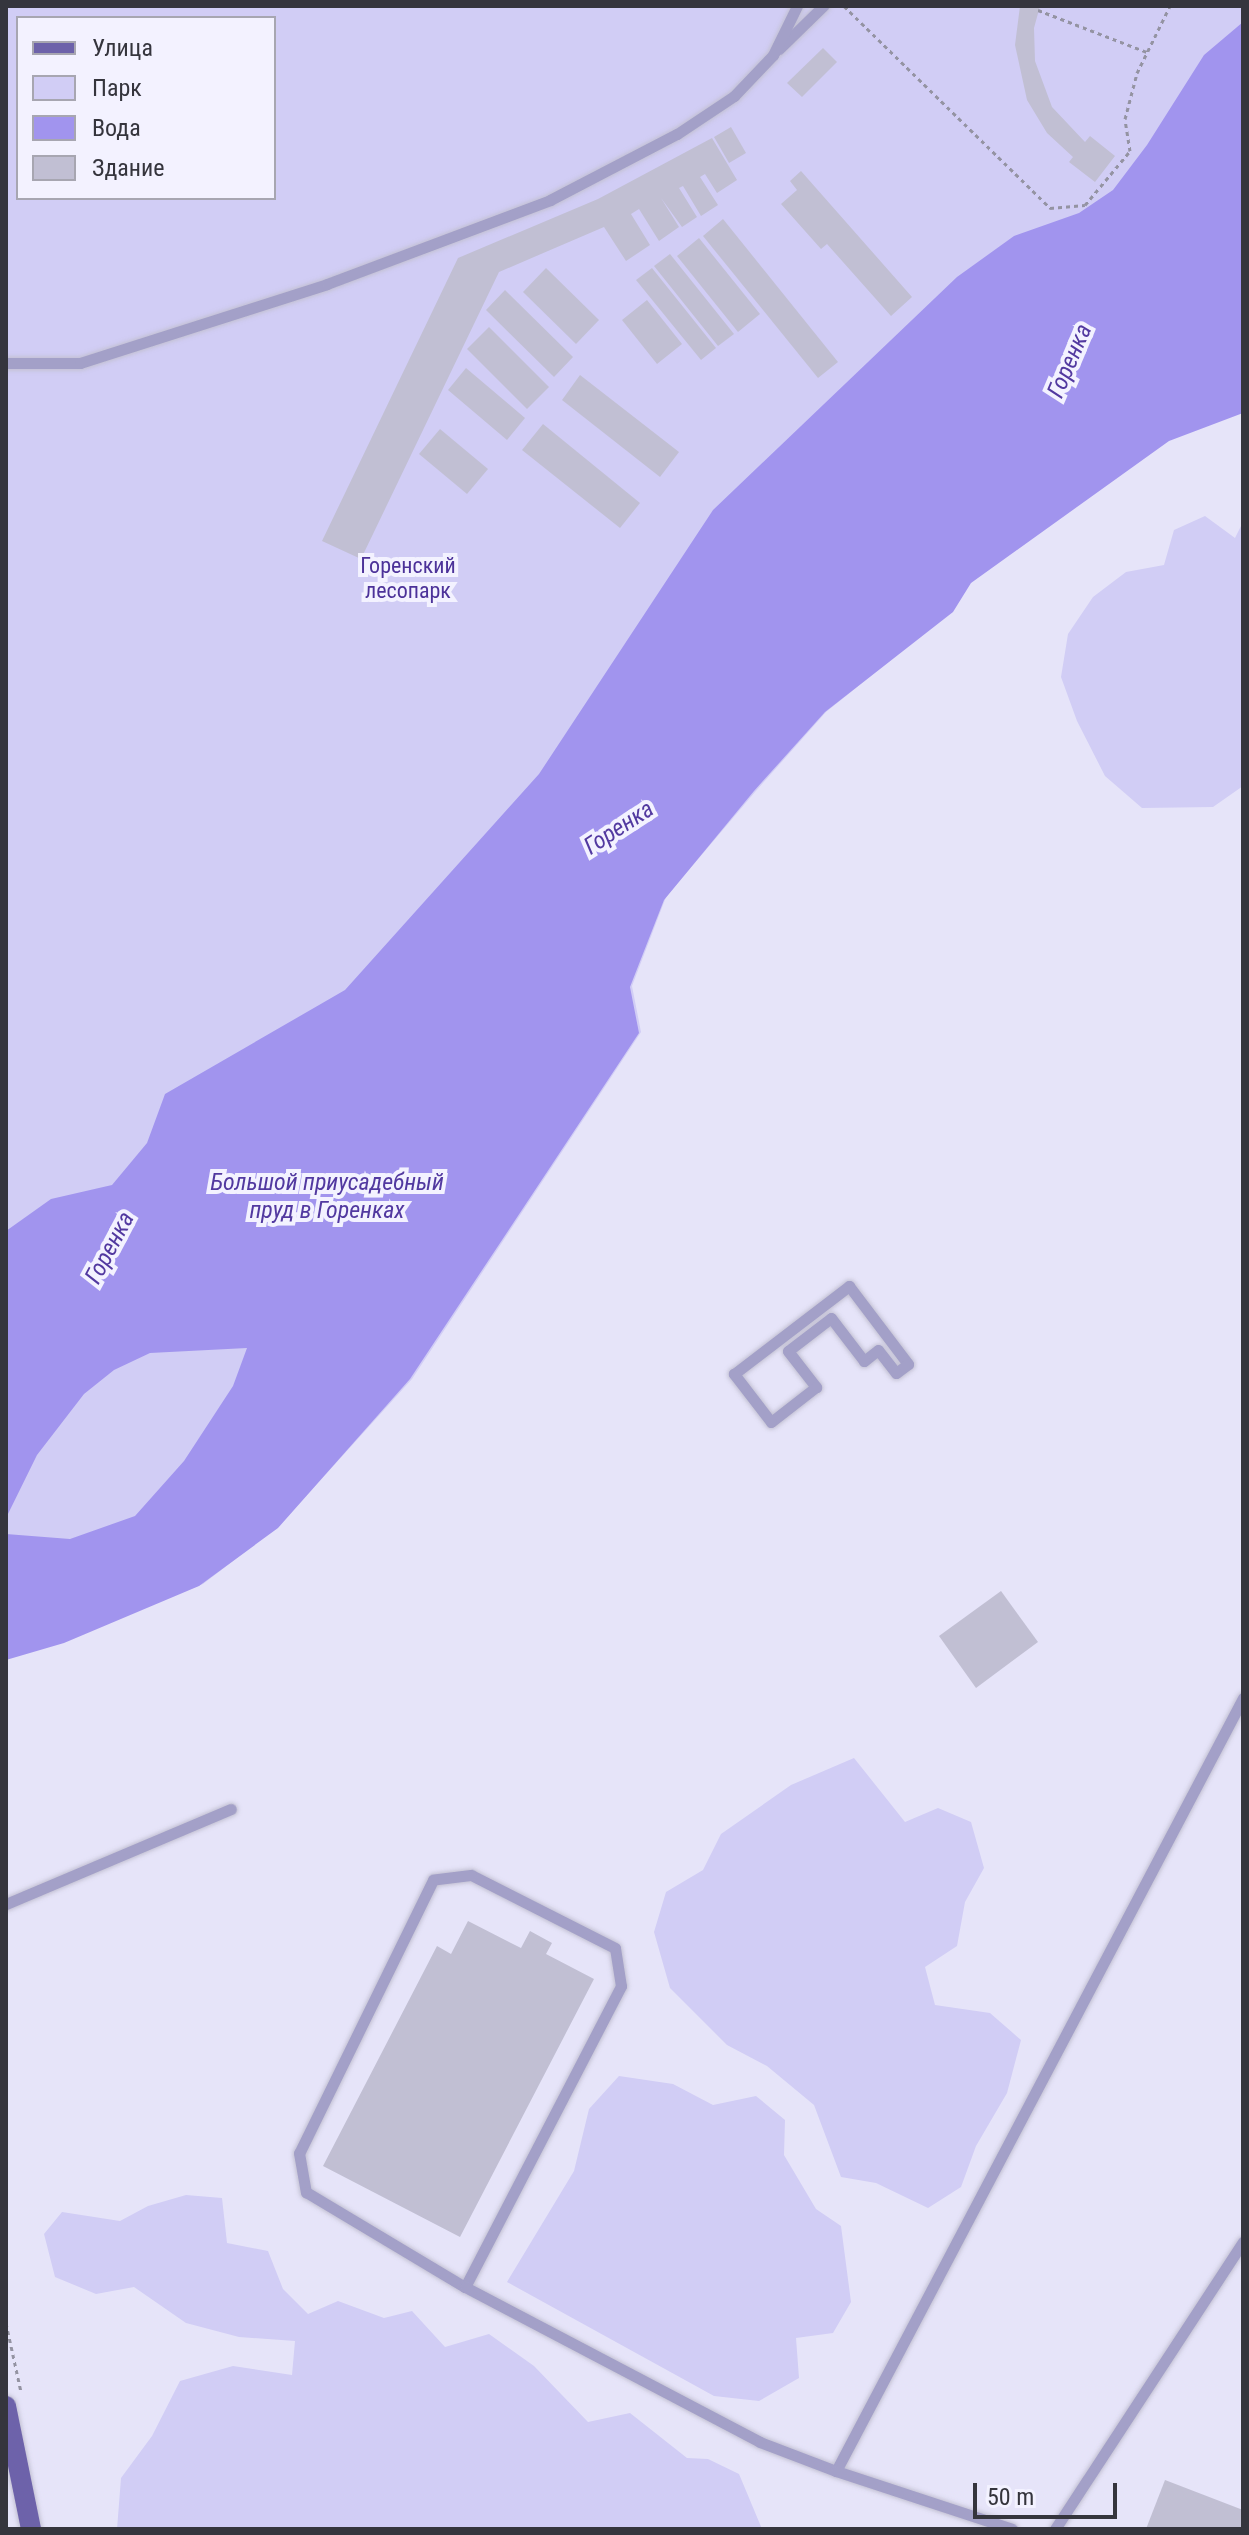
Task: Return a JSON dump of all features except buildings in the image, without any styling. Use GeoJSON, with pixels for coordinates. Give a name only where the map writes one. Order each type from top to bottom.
{"type":"FeatureCollection","features":[{"type":"Feature","properties":{"kind":"main road"},"geometry":{"type":"LineString","coordinates":[[6,2406],[31,2529]]}},
{"type":"Feature","properties":{"kind":"lane"},"geometry":{"type":"LineString","coordinates":[[773,55],[797,6]]}},
{"type":"Feature","properties":{"kind":"lane"},"geometry":{"type":"LineString","coordinates":[[6,363],[80,363],[327,284],[550,200],[677,134],[734,96],[823,6]]}},
{"type":"Feature","properties":{"kind":"lane"},"geometry":{"type":"LineString","coordinates":[[849,1286],[908,1364],[896,1373],[878,1350],[864,1361],[831,1318],[788,1351],[816,1387],[771,1422],[734,1374],[849,1286]]}},
{"type":"Feature","properties":{"kind":"lane"},"geometry":{"type":"LineString","coordinates":[[836,2471],[1243,1698]]}},
{"type":"Feature","properties":{"kind":"lane"},"geometry":{"type":"LineString","coordinates":[[6,1904],[231,1809]]}},
{"type":"Feature","properties":{"kind":"lane"},"geometry":{"type":"LineString","coordinates":[[465,2287],[621,1986],[615,1948],[471,1875],[433,1880],[299,2153],[306,2192],[465,2287],[760,2442],[1007,2528]]}},
{"type":"Feature","properties":{"kind":"lane"},"geometry":{"type":"LineString","coordinates":[[1055,2529],[1243,2242]]}},
{"type":"Feature","properties":{"kind":"path"},"geometry":{"type":"LineString","coordinates":[[844,6],[1050,208],[1085,205],[1130,151],[1125,119],[1137,73],[1170,6]]}},
{"type":"Feature","properties":{"kind":"path"},"geometry":{"type":"LineString","coordinates":[[1038,10],[1147,52]]}},
{"type":"Feature","properties":{"kind":"path"},"geometry":{"type":"LineString","coordinates":[[1105,169],[1111,173]]}},
{"type":"Feature","properties":{"kind":"green space","name":"Горенский лесопарк"},"geometry":{"type":"Polygon","coordinates":[[[6,6],[1243,6],[1243,411],[1171,438],[969,583],[953,610],[826,712],[666,897],[632,986],[641,1032],[412,1379],[279,1526],[203,1584],[65,1640],[6,1659],[6,6]]]}},
{"type":"Feature","properties":{"kind":"green space"},"geometry":{"type":"Polygon","coordinates":[[[1205,516],[1235,538],[1243,522],[1243,786],[1213,807],[1142,808],[1105,776],[1077,721],[1061,677],[1068,634],[1093,597],[1126,572],[1164,565],[1174,530],[1205,516]]]}},
{"type":"Feature","properties":{"kind":"green space"},"geometry":{"type":"Polygon","coordinates":[[[854,1758],[905,1822],[938,1808],[971,1822],[984,1868],[965,1902],[957,1946],[925,1967],[935,2005],[990,2013],[1021,2040],[1007,2093],[976,2146],[961,2187],[928,2208],[876,2183],[841,2177],[814,2105],[767,2066],[727,2045],[670,1988],[654,1932],[666,1892],[703,1870],[721,1834],[791,1785],[854,1758]]]}},
{"type":"Feature","properties":{"kind":"green space"},"geometry":{"type":"Polygon","coordinates":[[[619,2076],[673,2084],[713,2105],[756,2096],[785,2120],[784,2155],[816,2209],[841,2226],[851,2302],[833,2333],[796,2338],[799,2378],[759,2401],[714,2396],[507,2282],[574,2171],[589,2109],[619,2076]]]}},
{"type":"Feature","properties":{"kind":"green space"},"geometry":{"type":"Polygon","coordinates":[[[186,2195],[222,2198],[227,2243],[268,2251],[283,2289],[308,2314],[338,2301],[384,2318],[412,2311],[445,2347],[489,2334],[534,2366],[588,2422],[630,2413],[687,2458],[708,2459],[739,2474],[762,2529],[117,2529],[121,2478],[152,2436],[180,2381],[233,2366],[292,2375],[295,2341],[239,2337],[186,2323],[134,2287],[96,2294],[55,2277],[44,2234],[62,2212],[120,2221],[148,2206],[186,2195]]]}},
{"type":"Feature","properties":{"kind":"water","name":"Большой приусадебный пруд в Горенках"},"geometry":{"type":"Polygon","coordinates":[[[1243,22],[1243,413],[1169,441],[971,583],[953,612],[825,712],[754,791],[664,900],[630,987],[639,1033],[410,1379],[278,1528],[199,1586],[64,1643],[6,1660],[6,1534],[70,1539],[135,1516],[184,1461],[233,1386],[247,1348],[150,1353],[114,1370],[84,1394],[37,1455],[6,1518],[6,1231],[51,1199],[112,1185],[147,1143],[165,1094],[345,990],[539,774],[713,510],[957,277],[1014,236],[1079,213],[1113,190],[1147,145],[1204,55],[1243,22]]]}},
{"type":"Feature","properties":{"kind":"water label","name":"Горенка"},"geometry":{"type":"Point","coordinates":[1070,361]}},
{"type":"Feature","properties":{"kind":"water label","name":"Горенка"},"geometry":{"type":"Point","coordinates":[619,828]}},
{"type":"Feature","properties":{"kind":"water label","name":"Горенка"},"geometry":{"type":"Point","coordinates":[110,1248]}}]}
